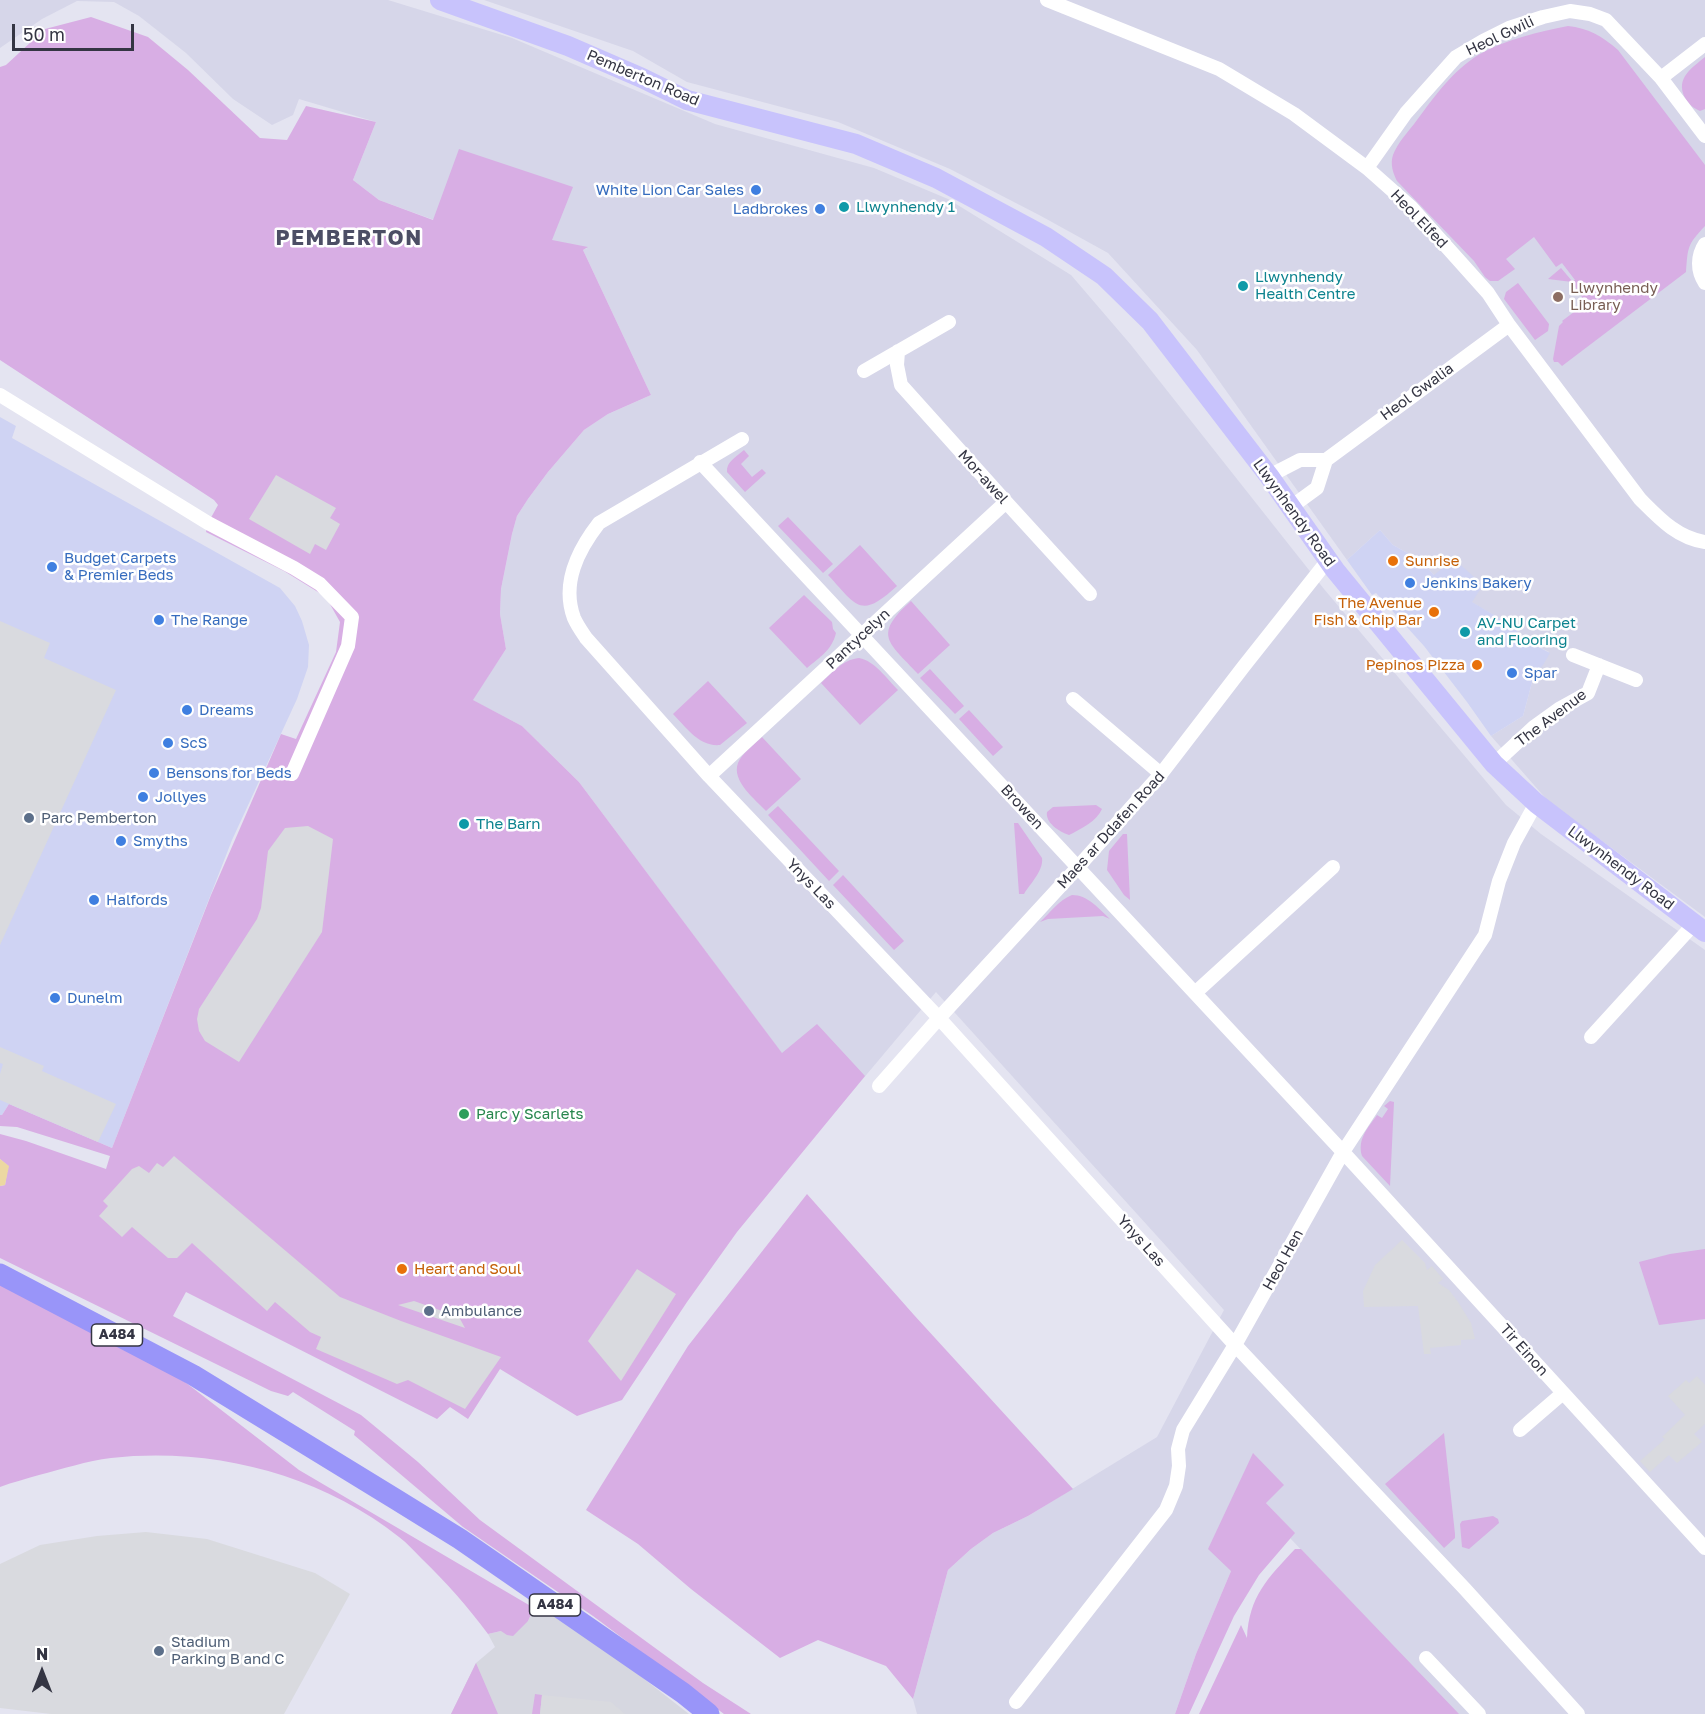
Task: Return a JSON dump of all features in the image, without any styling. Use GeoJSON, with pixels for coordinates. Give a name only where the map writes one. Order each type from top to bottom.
{"type":"FeatureCollection","features":[{"type":"Feature","properties":{"kind":"main road","name":"Pemberton Road"},"geometry":{"type":"LineString","coordinates":[[440,0],[568,46],[687,100],[851,142]]}},
{"type":"Feature","properties":{"kind":"main road","name":"Llwynhendy Road"},"geometry":{"type":"LineString","coordinates":[[851,142],[936,178],[1046,237],[1104,276],[1150,321],[1269,476],[1328,560],[1494,764],[1536,803],[1700,928]]}},
{"type":"Feature","properties":{"kind":"main road","name":"A484"},"geometry":{"type":"LineString","coordinates":[[0,1274],[193,1375],[460,1539],[683,1693],[709,1714]]}},
{"type":"Feature","properties":{"kind":"street","name":"Heol Elfed"},"geometry":{"type":"LineString","coordinates":[[1047,0],[1219,69],[1294,114],[1367,168],[1418,216],[1488,293],[1509,325],[1640,499],[1664,524],[1682,534],[1705,542]]}},
{"type":"Feature","properties":{"kind":"street","name":"Heol Gwili"},"geometry":{"type":"LineString","coordinates":[[1367,168],[1406,113],[1456,57],[1483,40],[1509,28],[1543,17],[1570,12],[1606,20],[1661,78],[1705,136]]}},
{"type":"Feature","properties":{"kind":"street"},"geometry":{"type":"LineString","coordinates":[[1661,78],[1705,44]]}},
{"type":"Feature","properties":{"kind":"street"},"geometry":{"type":"LineString","coordinates":[[1705,244],[1700,252],[1699,268],[1705,283]]}},
{"type":"Feature","properties":{"kind":"street"},"geometry":{"type":"LineString","coordinates":[[864,371],[949,322]]}},
{"type":"Feature","properties":{"kind":"street","name":"Heol Gwalia"},"geometry":{"type":"LineString","coordinates":[[1326,460],[1509,325]]}},
{"type":"Feature","properties":{"kind":"street","name":"Mor-awel"},"geometry":{"type":"LineString","coordinates":[[898,351],[897,365],[901,385],[1090,594]]}},
{"type":"Feature","properties":{"kind":"street"},"geometry":{"type":"LineString","coordinates":[[0,395],[208,524],[294,568],[320,584],[352,617],[348,646],[292,774]]}},
{"type":"Feature","properties":{"kind":"street","name":"Ynys Las"},"geometry":{"type":"LineString","coordinates":[[742,439],[599,523],[575,560],[569,600],[574,620],[586,638],[710,776],[939,1018],[1235,1345]]}},
{"type":"Feature","properties":{"kind":"street"},"geometry":{"type":"LineString","coordinates":[[1269,476],[1300,460],[1326,460],[1317,488],[1291,507]]}},
{"type":"Feature","properties":{"kind":"street","name":"Browen"},"geometry":{"type":"LineString","coordinates":[[700,462],[1343,1152]]}},
{"type":"Feature","properties":{"kind":"street","name":"Pantycelyn"},"geometry":{"type":"LineString","coordinates":[[710,776],[1006,502]]}},
{"type":"Feature","properties":{"kind":"street","name":"Maes ar Ddafen Road"},"geometry":{"type":"LineString","coordinates":[[879,1086],[1161,774],[1328,560]]}},
{"type":"Feature","properties":{"kind":"street"},"geometry":{"type":"LineString","coordinates":[[1573,655],[1636,680]]}},
{"type":"Feature","properties":{"kind":"street","name":"The Avenue"},"geometry":{"type":"LineString","coordinates":[[1494,764],[1542,721],[1588,693],[1599,665]]}},
{"type":"Feature","properties":{"kind":"street"},"geometry":{"type":"LineString","coordinates":[[1074,699],[1161,774]]}},
{"type":"Feature","properties":{"kind":"street","name":"Heol Hen"},"geometry":{"type":"LineString","coordinates":[[1016,1702],[1166,1510],[1176,1486],[1179,1466],[1178,1449],[1184,1430],[1235,1345],[1343,1152],[1485,935],[1499,881],[1514,843],[1536,803]]}},
{"type":"Feature","properties":{"kind":"street"},"geometry":{"type":"LineString","coordinates":[[1195,993],[1333,867]]}},
{"type":"Feature","properties":{"kind":"street"},"geometry":{"type":"LineString","coordinates":[[1591,1036],[1700,928]]}},
{"type":"Feature","properties":{"kind":"street","name":"Tir Einon"},"geometry":{"type":"LineString","coordinates":[[1343,1152],[1705,1548]]}},
{"type":"Feature","properties":{"kind":"street"},"geometry":{"type":"LineString","coordinates":[[1235,1345],[1465,1589],[1578,1714]]}},
{"type":"Feature","properties":{"kind":"street"},"geometry":{"type":"LineString","coordinates":[[1520,1430],[1563,1393]]}},
{"type":"Feature","properties":{"kind":"street"},"geometry":{"type":"LineString","coordinates":[[1426,1658],[1479,1714]]}},
{"type":"Feature","properties":{"kind":"shaded area"},"geometry":{"type":"Polygon","coordinates":[[[0,0],[388,0],[512,38],[715,124],[874,168],[948,199],[1071,275],[1131,345],[1324,589],[1506,805],[1541,834],[1705,950],[1705,1714],[1457,1714],[1290,1538],[1294,1533],[1266,1503],[1254,1454],[1231,1571],[1196,1654],[1175,1714],[917,1714],[913,1699],[948,1570],[993,1533],[1028,1516],[1157,1437],[1224,1310],[936,992],[830,1118],[579,782],[522,726],[472,700],[506,649],[500,614],[501,589],[517,516],[548,472],[584,430],[608,414],[651,395],[583,250],[587,248],[434,220],[379,200],[353,180],[376,122],[299,99],[293,115],[272,125],[233,99],[186,53],[139,16],[114,2],[77,1],[42,19],[0,48],[0,0]]]}},
{"type":"Feature","properties":{"kind":"shaded area"},"geometry":{"type":"Polygon","coordinates":[[[484,0],[1705,0],[1705,917],[1548,801],[1491,736],[1523,716],[1534,675],[1549,652],[1531,643],[1506,622],[1471,602],[1434,575],[1420,560],[1393,545],[1380,530],[1347,560],[1197,350],[1108,253],[950,169],[838,122],[687,82],[633,51],[484,0]]]}},
{"type":"Feature","properties":{"kind":"shaded area"},"geometry":{"type":"Polygon","coordinates":[[[91,17],[148,37],[188,70],[260,138],[287,140],[306,106],[376,122],[353,180],[379,200],[433,220],[459,149],[573,187],[552,240],[588,247],[583,250],[651,395],[608,414],[584,430],[548,472],[517,516],[501,589],[500,614],[506,649],[473,700],[522,726],[579,782],[782,1053],[817,1024],[865,1076],[737,1232],[622,1400],[577,1416],[500,1369],[468,1419],[450,1407],[437,1419],[186,1292],[173,1316],[361,1415],[418,1462],[480,1520],[703,1683],[751,1714],[724,1714],[593,1616],[463,1527],[354,1435],[355,1431],[293,1392],[288,1396],[271,1391],[0,1258],[0,1186],[5,1185],[8,1166],[0,1159],[0,1134],[106,1169],[110,1156],[17,1127],[0,1126],[0,1115],[9,1104],[112,1148],[211,895],[281,734],[296,739],[336,652],[340,622],[326,597],[284,571],[206,532],[208,523],[218,505],[214,500],[0,360],[0,67],[6,65],[45,29],[91,17]]]}},
{"type":"Feature","properties":{"kind":"shaded area"},"geometry":{"type":"Polygon","coordinates":[[[1568,26],[1594,34],[1618,50],[1705,165],[1705,226],[1690,247],[1686,272],[1562,366],[1553,359],[1559,326],[1562,321],[1586,303],[1572,282],[1548,279],[1561,268],[1572,281],[1575,280],[1562,263],[1556,267],[1534,237],[1506,259],[1515,269],[1498,281],[1490,281],[1474,261],[1397,181],[1392,162],[1398,146],[1431,102],[1445,84],[1470,60],[1512,40],[1568,26]]]}},
{"type":"Feature","properties":{"kind":"shaded area"},"geometry":{"type":"Polygon","coordinates":[[[1705,57],[1705,109],[1700,111],[1691,106],[1685,98],[1682,85],[1686,74],[1705,57]]]}},
{"type":"Feature","properties":{"kind":"shaded area"},"geometry":{"type":"Polygon","coordinates":[[[1518,283],[1549,324],[1548,331],[1535,340],[1504,299],[1506,292],[1518,283]]]}},
{"type":"Feature","properties":{"kind":"shaded area","name":"Parc Pemberton"},"geometry":{"type":"Polygon","coordinates":[[[0,417],[16,426],[12,438],[280,588],[295,606],[309,645],[308,667],[297,699],[232,840],[112,1148],[9,1104],[0,1115],[0,417]]]}},
{"type":"Feature","properties":{"kind":"shaded area"},"geometry":{"type":"Polygon","coordinates":[[[744,450],[749,456],[741,464],[752,477],[762,469],[766,473],[745,492],[727,472],[730,462],[744,450]]]}},
{"type":"Feature","properties":{"kind":"shaded area"},"geometry":{"type":"Polygon","coordinates":[[[276,475],[336,508],[330,518],[340,524],[326,550],[315,544],[310,554],[249,519],[276,475]]]}},
{"type":"Feature","properties":{"kind":"shaded area"},"geometry":{"type":"Polygon","coordinates":[[[788,517],[833,564],[823,573],[778,526],[788,517]]]}},
{"type":"Feature","properties":{"kind":"shaded area"},"geometry":{"type":"Polygon","coordinates":[[[1380,530],[1393,545],[1420,560],[1434,575],[1454,559],[1483,585],[1472,602],[1506,622],[1531,643],[1550,653],[1534,675],[1523,716],[1491,736],[1424,646],[1376,593],[1372,595],[1347,560],[1380,530]]]}},
{"type":"Feature","properties":{"kind":"shaded area"},"geometry":{"type":"Polygon","coordinates":[[[860,545],[897,586],[885,597],[867,606],[853,601],[828,575],[860,545]]]}},
{"type":"Feature","properties":{"kind":"shaded area"},"geometry":{"type":"Polygon","coordinates":[[[804,595],[832,622],[836,633],[828,649],[807,668],[769,628],[804,595]]]}},
{"type":"Feature","properties":{"kind":"shaded area"},"geometry":{"type":"Polygon","coordinates":[[[911,601],[950,645],[918,674],[893,646],[888,631],[899,613],[911,601]]]}},
{"type":"Feature","properties":{"kind":"shaded area","name":"Parc Pemberton"},"geometry":{"type":"Polygon","coordinates":[[[0,621],[50,643],[44,658],[116,690],[0,945],[0,621]]]}},
{"type":"Feature","properties":{"kind":"shaded area"},"geometry":{"type":"Polygon","coordinates":[[[859,658],[875,667],[898,690],[860,725],[821,683],[843,664],[859,658]]]}},
{"type":"Feature","properties":{"kind":"shaded area"},"geometry":{"type":"Polygon","coordinates":[[[930,669],[964,706],[955,714],[920,678],[930,669]]]}},
{"type":"Feature","properties":{"kind":"shaded area"},"geometry":{"type":"Polygon","coordinates":[[[708,681],[747,723],[720,745],[712,745],[699,739],[673,714],[708,681]]]}},
{"type":"Feature","properties":{"kind":"shaded area"},"geometry":{"type":"Polygon","coordinates":[[[969,710],[1003,747],[993,756],[959,719],[969,710]]]}},
{"type":"Feature","properties":{"kind":"shaded area"},"geometry":{"type":"Polygon","coordinates":[[[762,737],[801,779],[766,811],[741,783],[737,770],[742,756],[762,737]]]}},
{"type":"Feature","properties":{"kind":"shaded area"},"geometry":{"type":"Polygon","coordinates":[[[1096,805],[1102,809],[1100,813],[1088,824],[1069,835],[1054,826],[1047,816],[1047,812],[1053,807],[1096,805]]]}},
{"type":"Feature","properties":{"kind":"shaded area"},"geometry":{"type":"Polygon","coordinates":[[[778,806],[839,871],[829,881],[768,815],[778,806]]]}},
{"type":"Feature","properties":{"kind":"shaded area"},"geometry":{"type":"Polygon","coordinates":[[[1014,823],[1018,823],[1042,858],[1039,872],[1024,894],[1019,894],[1014,823]]]}},
{"type":"Feature","properties":{"kind":"shaded area"},"geometry":{"type":"Polygon","coordinates":[[[308,826],[333,839],[322,932],[239,1062],[205,1041],[199,1031],[197,1019],[199,1009],[257,919],[261,908],[268,851],[285,828],[308,826]]]}},
{"type":"Feature","properties":{"kind":"shaded area"},"geometry":{"type":"Polygon","coordinates":[[[1123,834],[1127,834],[1130,900],[1107,870],[1109,851],[1123,834]]]}},
{"type":"Feature","properties":{"kind":"shaded area"},"geometry":{"type":"Polygon","coordinates":[[[843,875],[904,941],[894,950],[833,885],[843,875]]]}},
{"type":"Feature","properties":{"kind":"shaded area"},"geometry":{"type":"Polygon","coordinates":[[[1072,895],[1088,900],[1110,919],[1103,916],[1048,919],[1040,922],[1059,903],[1072,895]]]}},
{"type":"Feature","properties":{"kind":"shaded area"},"geometry":{"type":"Polygon","coordinates":[[[0,1047],[44,1066],[42,1071],[116,1104],[98,1142],[0,1100],[0,1074],[3,1064],[0,1063],[0,1047]]]}},
{"type":"Feature","properties":{"kind":"shaded area"},"geometry":{"type":"Polygon","coordinates":[[[1390,1101],[1394,1102],[1390,1186],[1362,1156],[1361,1144],[1367,1129],[1377,1115],[1382,1118],[1388,1109],[1384,1106],[1390,1101]]]}},
{"type":"Feature","properties":{"kind":"shaded area"},"geometry":{"type":"Polygon","coordinates":[[[174,1156],[340,1297],[501,1357],[465,1409],[408,1380],[397,1384],[316,1349],[321,1337],[310,1332],[275,1302],[267,1311],[192,1243],[177,1258],[168,1258],[132,1227],[122,1237],[99,1216],[108,1206],[103,1201],[132,1169],[139,1166],[149,1173],[157,1163],[163,1167],[174,1156]]]}},
{"type":"Feature","properties":{"kind":"shaded area"},"geometry":{"type":"Polygon","coordinates":[[[0,1159],[9,1166],[5,1185],[0,1186],[0,1159]]]}},
{"type":"Feature","properties":{"kind":"shaded area"},"geometry":{"type":"Polygon","coordinates":[[[807,1194],[1073,1489],[1028,1516],[993,1533],[948,1570],[913,1699],[886,1666],[818,1640],[780,1658],[691,1589],[638,1544],[586,1510],[688,1346],[807,1194]]]}},
{"type":"Feature","properties":{"kind":"shaded area"},"geometry":{"type":"Polygon","coordinates":[[[1402,1240],[1425,1263],[1427,1270],[1432,1266],[1443,1279],[1438,1283],[1449,1290],[1458,1302],[1471,1323],[1475,1339],[1461,1340],[1461,1345],[1430,1348],[1431,1354],[1424,1354],[1418,1306],[1364,1307],[1363,1291],[1375,1265],[1402,1240]]]}},
{"type":"Feature","properties":{"kind":"shaded area"},"geometry":{"type":"Polygon","coordinates":[[[1705,1249],[1705,1319],[1659,1325],[1639,1262],[1670,1254],[1705,1249]]]}},
{"type":"Feature","properties":{"kind":"shaded area"},"geometry":{"type":"Polygon","coordinates":[[[637,1269],[676,1294],[621,1381],[588,1341],[637,1269]]]}},
{"type":"Feature","properties":{"kind":"shaded area"},"geometry":{"type":"Polygon","coordinates":[[[0,1282],[185,1382],[299,1470],[534,1608],[528,1621],[513,1636],[501,1631],[488,1634],[465,1604],[399,1537],[334,1496],[262,1469],[225,1461],[187,1457],[111,1458],[75,1465],[0,1487],[0,1282]]]}},
{"type":"Feature","properties":{"kind":"shaded area","name":"Ambulance"},"geometry":{"type":"Polygon","coordinates":[[[414,1301],[459,1317],[465,1328],[398,1305],[414,1301]]]}},
{"type":"Feature","properties":{"kind":"shaded area"},"geometry":{"type":"Polygon","coordinates":[[[1697,1376],[1705,1385],[1705,1424],[1694,1434],[1702,1442],[1677,1463],[1669,1455],[1650,1472],[1640,1461],[1665,1439],[1662,1437],[1685,1415],[1668,1396],[1686,1380],[1689,1383],[1697,1376]]]}},
{"type":"Feature","properties":{"kind":"shaded area"},"geometry":{"type":"Polygon","coordinates":[[[1444,1433],[1455,1538],[1444,1548],[1385,1484],[1444,1433]]]}},
{"type":"Feature","properties":{"kind":"shaded area"},"geometry":{"type":"Polygon","coordinates":[[[1253,1453],[1284,1485],[1266,1503],[1295,1533],[1259,1575],[1234,1616],[1189,1714],[1175,1714],[1196,1654],[1231,1571],[1208,1549],[1253,1453]]]}},
{"type":"Feature","properties":{"kind":"shaded area"},"geometry":{"type":"Polygon","coordinates":[[[1493,1516],[1498,1519],[1499,1523],[1469,1549],[1462,1547],[1460,1524],[1462,1521],[1493,1516]]]}},
{"type":"Feature","properties":{"kind":"shaded area","name":"Stadium Parking B and C"},"geometry":{"type":"Polygon","coordinates":[[[146,1532],[207,1539],[315,1573],[350,1594],[284,1714],[51,1714],[0,1708],[0,1564],[40,1545],[97,1536],[146,1532]]]}},
{"type":"Feature","properties":{"kind":"shaded area"},"geometry":{"type":"Polygon","coordinates":[[[1295,1549],[1301,1549],[1459,1714],[1199,1714],[1241,1625],[1247,1638],[1256,1599],[1268,1579],[1295,1549]]]}},
{"type":"Feature","properties":{"kind":"shaded area"},"geometry":{"type":"Polygon","coordinates":[[[534,1608],[549,1610],[607,1650],[689,1714],[451,1714],[476,1663],[495,1647],[488,1634],[528,1621],[534,1608]]]}},
{"type":"Feature","properties":{"kind":"shaded area"},"geometry":{"type":"Polygon","coordinates":[[[476,1663],[498,1714],[451,1714],[476,1663]]]}},
{"type":"Feature","properties":{"kind":"shaded area"},"geometry":{"type":"Polygon","coordinates":[[[535,1694],[542,1695],[540,1714],[532,1714],[535,1694]]]}},
{"type":"Feature","properties":{"kind":"shaded area"},"geometry":{"type":"Polygon","coordinates":[[[542,1695],[611,1702],[625,1714],[540,1714],[542,1695]]]}},
{"type":"Feature","properties":{"kind":"place","name":"White Lion Car Sales"},"geometry":{"type":"Point","coordinates":[756,190]}},
{"type":"Feature","properties":{"kind":"place","name":"Llwynhendy 1"},"geometry":{"type":"Point","coordinates":[844,207]}},
{"type":"Feature","properties":{"kind":"place","name":"Ladbrokes"},"geometry":{"type":"Point","coordinates":[820,209]}},
{"type":"Feature","properties":{"kind":"place","name":"Llwynhendy Health Centre"},"geometry":{"type":"Point","coordinates":[1243,286]}},
{"type":"Feature","properties":{"kind":"place","name":"Llwynhendy Library"},"geometry":{"type":"Point","coordinates":[1558,297]}},
{"type":"Feature","properties":{"kind":"place","name":"Sunrise"},"geometry":{"type":"Point","coordinates":[1393,561]}},
{"type":"Feature","properties":{"kind":"place","name":"Budget Carpets & Premier Beds"},"geometry":{"type":"Point","coordinates":[52,567]}},
{"type":"Feature","properties":{"kind":"place","name":"Jenkins Bakery"},"geometry":{"type":"Point","coordinates":[1410,583]}},
{"type":"Feature","properties":{"kind":"place","name":"The Avenue Fish & Chip Bar"},"geometry":{"type":"Point","coordinates":[1434,612]}},
{"type":"Feature","properties":{"kind":"place","name":"The Range"},"geometry":{"type":"Point","coordinates":[159,620]}},
{"type":"Feature","properties":{"kind":"place","name":"AV-NU Carpet and Flooring"},"geometry":{"type":"Point","coordinates":[1465,632]}},
{"type":"Feature","properties":{"kind":"place","name":"Pepinos Pizza"},"geometry":{"type":"Point","coordinates":[1477,665]}},
{"type":"Feature","properties":{"kind":"place","name":"Spar"},"geometry":{"type":"Point","coordinates":[1512,673]}},
{"type":"Feature","properties":{"kind":"place","name":"Dreams"},"geometry":{"type":"Point","coordinates":[187,710]}},
{"type":"Feature","properties":{"kind":"place","name":"ScS"},"geometry":{"type":"Point","coordinates":[168,743]}},
{"type":"Feature","properties":{"kind":"place","name":"Bensons for Beds"},"geometry":{"type":"Point","coordinates":[154,773]}},
{"type":"Feature","properties":{"kind":"place","name":"Jollyes"},"geometry":{"type":"Point","coordinates":[143,797]}},
{"type":"Feature","properties":{"kind":"place","name":"Parc Pemberton"},"geometry":{"type":"Point","coordinates":[29,818]}},
{"type":"Feature","properties":{"kind":"place","name":"The Barn"},"geometry":{"type":"Point","coordinates":[464,824]}},
{"type":"Feature","properties":{"kind":"place","name":"Smyths"},"geometry":{"type":"Point","coordinates":[121,841]}},
{"type":"Feature","properties":{"kind":"place","name":"Halfords"},"geometry":{"type":"Point","coordinates":[94,900]}},
{"type":"Feature","properties":{"kind":"place","name":"Dunelm"},"geometry":{"type":"Point","coordinates":[55,998]}},
{"type":"Feature","properties":{"kind":"place","name":"Parc y Scarlets"},"geometry":{"type":"Point","coordinates":[464,1114]}},
{"type":"Feature","properties":{"kind":"place","name":"Heart and Soul"},"geometry":{"type":"Point","coordinates":[402,1269]}},
{"type":"Feature","properties":{"kind":"place","name":"Ambulance"},"geometry":{"type":"Point","coordinates":[429,1311]}},
{"type":"Feature","properties":{"kind":"place","name":"Stadium Parking B and C"},"geometry":{"type":"Point","coordinates":[159,1651]}},
{"type":"Feature","properties":{"kind":"district","name":"PEMBERTON"},"geometry":{"type":"Point","coordinates":[349,238]}}]}
